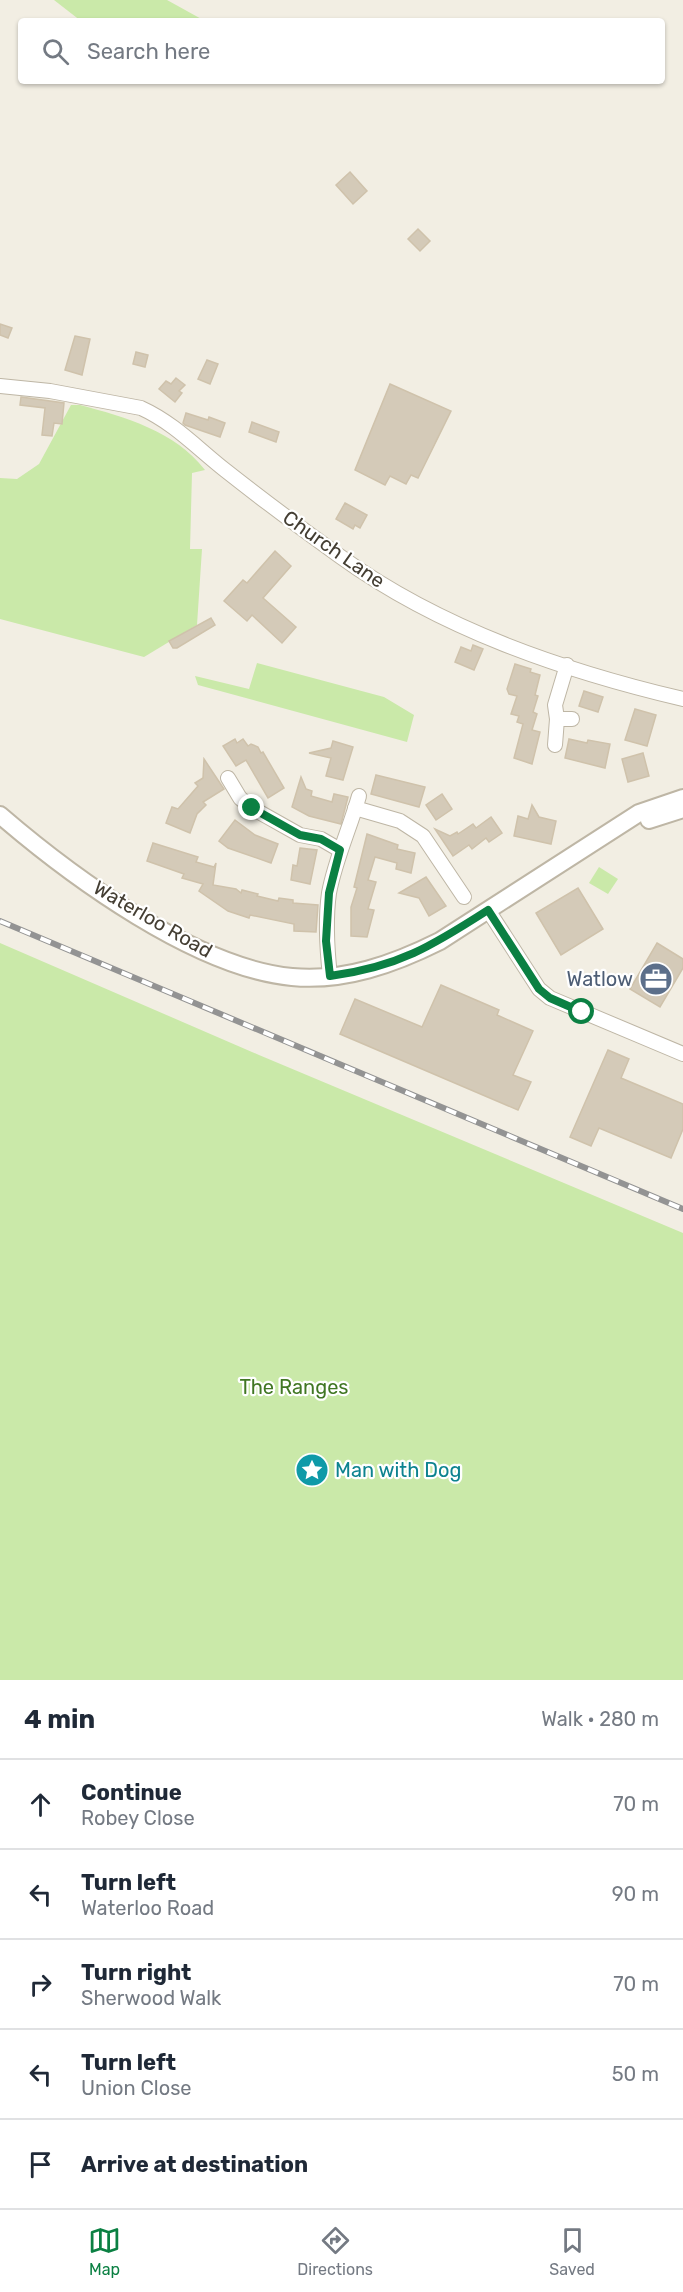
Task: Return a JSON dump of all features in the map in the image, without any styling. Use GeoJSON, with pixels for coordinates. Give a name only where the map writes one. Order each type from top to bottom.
{"type":"FeatureCollection","features":[{"type":"Feature","properties":{"kind":"street","name":"Church Lane"},"geometry":{"type":"LineString","coordinates":[[0,386],[50,391],[141,408],[152,413],[171,425],[225,470],[342,558],[381,583],[436,613],[509,647],[640,689],[683,699]]}},
{"type":"Feature","properties":{"kind":"street"},"geometry":{"type":"LineString","coordinates":[[555,745],[557,719],[555,705],[567,665]]}},
{"type":"Feature","properties":{"kind":"street"},"geometry":{"type":"LineString","coordinates":[[557,719],[572,719]]}},
{"type":"Feature","properties":{"kind":"street"},"geometry":{"type":"LineString","coordinates":[[228,778],[240,798],[252,808],[300,835],[321,839],[340,850]]}},
{"type":"Feature","properties":{"kind":"street","name":"Waterloo Road"},"geometry":{"type":"LineString","coordinates":[[0,815],[80,876],[133,912],[201,951],[258,970],[292,977],[330,976],[381,967],[411,956],[440,941],[639,813],[683,798]]}},
{"type":"Feature","properties":{"kind":"street"},"geometry":{"type":"LineString","coordinates":[[330,976],[326,941],[329,893],[340,850],[357,802],[400,821],[423,836],[464,897]]}},
{"type":"Feature","properties":{"kind":"street","name":"Waterloo Road"},"geometry":{"type":"LineString","coordinates":[[611,831],[683,809]]}},
{"type":"Feature","properties":{"kind":"street"},"geometry":{"type":"LineString","coordinates":[[488,910],[539,989],[550,998],[683,1054]]}},
{"type":"Feature","properties":{"kind":"green space"},"geometry":{"type":"Polygon","coordinates":[[[54,0],[167,0],[200,18],[77,18],[54,0]]]}},
{"type":"Feature","properties":{"kind":"green space"},"geometry":{"type":"Polygon","coordinates":[[[71,405],[80,405],[148,427],[179,445],[205,470],[192,473],[190,549],[202,549],[197,625],[144,657],[0,619],[0,478],[17,479],[39,464],[71,405]]]}},
{"type":"Feature","properties":{"kind":"green space"},"geometry":{"type":"Polygon","coordinates":[[[257,663],[384,697],[414,715],[407,742],[198,685],[195,676],[249,689],[257,663]]]}},
{"type":"Feature","properties":{"kind":"green space"},"geometry":{"type":"Polygon","coordinates":[[[599,867],[618,879],[608,894],[589,883],[599,867]]]}},
{"type":"Feature","properties":{"kind":"green space","name":"The Ranges"},"geometry":{"type":"Polygon","coordinates":[[[0,943],[259,1055],[683,1233],[683,1680],[0,1680],[0,943]]]}},
{"type":"Feature","properties":{"kind":"building"},"geometry":{"type":"Polygon","coordinates":[[[350,172],[367,191],[353,204],[336,185],[350,172]]]}},
{"type":"Feature","properties":{"kind":"building"},"geometry":{"type":"Polygon","coordinates":[[[418,229],[430,241],[420,251],[408,239],[418,229]]]}},
{"type":"Feature","properties":{"kind":"building"},"geometry":{"type":"Polygon","coordinates":[[[0,324],[12,328],[8,338],[0,335],[0,324]]]}},
{"type":"Feature","properties":{"kind":"building"},"geometry":{"type":"Polygon","coordinates":[[[75,336],[90,339],[82,375],[65,370],[75,336]]]}},
{"type":"Feature","properties":{"kind":"building"},"geometry":{"type":"Polygon","coordinates":[[[136,352],[148,355],[145,367],[133,364],[136,352]]]}},
{"type":"Feature","properties":{"kind":"building"},"geometry":{"type":"Polygon","coordinates":[[[207,360],[218,364],[210,384],[198,379],[207,360]]]}},
{"type":"Feature","properties":{"kind":"building"},"geometry":{"type":"Polygon","coordinates":[[[176,378],[185,385],[179,391],[182,393],[175,402],[159,389],[166,381],[171,384],[176,378]]]}},
{"type":"Feature","properties":{"kind":"building"},"geometry":{"type":"Polygon","coordinates":[[[390,384],[451,411],[418,478],[411,475],[406,484],[390,476],[385,485],[355,470],[390,384]]]}},
{"type":"Feature","properties":{"kind":"building"},"geometry":{"type":"Polygon","coordinates":[[[21,397],[64,403],[62,424],[54,423],[52,436],[42,435],[45,408],[20,405],[21,397]]]}},
{"type":"Feature","properties":{"kind":"building"},"geometry":{"type":"Polygon","coordinates":[[[186,413],[208,420],[209,417],[225,423],[220,437],[185,425],[183,423],[186,413]]]}},
{"type":"Feature","properties":{"kind":"building"},"geometry":{"type":"Polygon","coordinates":[[[252,422],[279,432],[276,442],[249,432],[252,422]]]}},
{"type":"Feature","properties":{"kind":"building"},"geometry":{"type":"Polygon","coordinates":[[[345,503],[367,515],[360,528],[355,525],[353,529],[336,519],[345,503]]]}},
{"type":"Feature","properties":{"kind":"building"},"geometry":{"type":"Polygon","coordinates":[[[275,551],[291,566],[263,598],[296,627],[282,643],[252,615],[247,621],[224,601],[243,580],[247,583],[275,551]]]}},
{"type":"Feature","properties":{"kind":"building"},"geometry":{"type":"Polygon","coordinates":[[[211,618],[215,625],[177,648],[173,648],[169,641],[211,618]]]}},
{"type":"Feature","properties":{"kind":"building"},"geometry":{"type":"Polygon","coordinates":[[[473,645],[483,649],[474,670],[455,662],[461,647],[471,651],[473,645]]]}},
{"type":"Feature","properties":{"kind":"building"},"geometry":{"type":"Polygon","coordinates":[[[515,664],[531,669],[530,672],[540,675],[535,695],[538,696],[533,712],[537,714],[532,730],[540,732],[532,764],[514,758],[523,724],[517,722],[519,716],[511,714],[517,696],[509,694],[507,689],[515,664]]]}},
{"type":"Feature","properties":{"kind":"building"},"geometry":{"type":"Polygon","coordinates":[[[584,691],[603,697],[598,712],[579,706],[584,691]]]}},
{"type":"Feature","properties":{"kind":"building"},"geometry":{"type":"Polygon","coordinates":[[[635,709],[656,715],[647,746],[625,740],[635,709]]]}},
{"type":"Feature","properties":{"kind":"building"},"geometry":{"type":"Polygon","coordinates":[[[235,739],[237,743],[243,739],[248,746],[251,744],[258,747],[261,753],[263,752],[284,788],[268,798],[246,760],[236,766],[223,746],[235,739]]]}},
{"type":"Feature","properties":{"kind":"building"},"geometry":{"type":"Polygon","coordinates":[[[569,739],[610,744],[605,768],[565,758],[569,739]]]}},
{"type":"Feature","properties":{"kind":"building"},"geometry":{"type":"Polygon","coordinates":[[[333,741],[353,747],[343,780],[326,776],[331,758],[309,753],[331,748],[333,741]]]}},
{"type":"Feature","properties":{"kind":"building"},"geometry":{"type":"Polygon","coordinates":[[[643,753],[649,776],[628,782],[622,759],[643,753]]]}},
{"type":"Feature","properties":{"kind":"building"},"geometry":{"type":"Polygon","coordinates":[[[204,759],[224,789],[203,802],[206,805],[197,814],[190,833],[166,823],[172,807],[178,809],[198,786],[195,783],[203,778],[204,759]]]}},
{"type":"Feature","properties":{"kind":"building"},"geometry":{"type":"Polygon","coordinates":[[[376,775],[425,787],[419,807],[371,794],[376,775]]]}},
{"type":"Feature","properties":{"kind":"building"},"geometry":{"type":"Polygon","coordinates":[[[301,777],[306,789],[312,791],[311,796],[332,802],[334,794],[348,797],[341,824],[309,816],[292,807],[301,777]]]}},
{"type":"Feature","properties":{"kind":"building"},"geometry":{"type":"Polygon","coordinates":[[[442,794],[452,809],[436,820],[426,805],[442,794]]]}},
{"type":"Feature","properties":{"kind":"building"},"geometry":{"type":"Polygon","coordinates":[[[532,805],[539,817],[556,821],[551,844],[514,836],[518,816],[528,819],[532,805]]]}},
{"type":"Feature","properties":{"kind":"building"},"geometry":{"type":"Polygon","coordinates":[[[491,817],[502,833],[489,842],[486,838],[472,849],[469,845],[453,856],[435,829],[450,836],[457,832],[458,834],[473,824],[476,828],[491,817]]]}},
{"type":"Feature","properties":{"kind":"building"},"geometry":{"type":"Polygon","coordinates":[[[235,820],[255,835],[278,844],[271,863],[228,848],[219,841],[235,820]]]}},
{"type":"Feature","properties":{"kind":"building"},"geometry":{"type":"Polygon","coordinates":[[[367,834],[398,845],[397,849],[415,853],[411,873],[396,869],[397,863],[375,857],[368,880],[376,882],[368,909],[374,910],[367,937],[351,936],[351,907],[357,888],[354,887],[367,834]]]}},
{"type":"Feature","properties":{"kind":"building"},"geometry":{"type":"Polygon","coordinates":[[[153,843],[198,857],[196,862],[214,867],[216,863],[213,885],[236,889],[241,893],[242,890],[278,901],[279,898],[293,900],[293,903],[318,905],[316,932],[294,931],[294,924],[250,915],[249,918],[228,911],[199,891],[203,884],[182,878],[184,874],[147,861],[153,843]]]}},
{"type":"Feature","properties":{"kind":"building"},"geometry":{"type":"Polygon","coordinates":[[[300,848],[317,850],[310,884],[291,880],[293,865],[297,866],[300,848]]]}},
{"type":"Feature","properties":{"kind":"building"},"geometry":{"type":"Polygon","coordinates":[[[426,877],[446,906],[429,916],[419,898],[399,893],[426,877]]]}},
{"type":"Feature","properties":{"kind":"building"},"geometry":{"type":"Polygon","coordinates":[[[578,888],[603,929],[561,955],[536,913],[578,888]]]}},
{"type":"Feature","properties":{"kind":"building","name":"Watlow"},"geometry":{"type":"Polygon","coordinates":[[[657,943],[683,959],[683,968],[660,1007],[630,989],[657,943]]]}},
{"type":"Feature","properties":{"kind":"building"},"geometry":{"type":"Polygon","coordinates":[[[441,985],[499,1010],[497,1015],[533,1031],[513,1075],[531,1082],[518,1110],[340,1034],[355,999],[422,1027],[441,985]]]}},
{"type":"Feature","properties":{"kind":"building"},"geometry":{"type":"Polygon","coordinates":[[[608,1050],[629,1059],[621,1078],[683,1104],[683,1129],[671,1158],[599,1128],[591,1146],[570,1137],[608,1050]]]}},
{"type":"Feature","properties":{"kind":"railway"},"geometry":{"type":"LineString","coordinates":[[0,921],[683,1209]]}},
{"type":"Feature","properties":{"kind":"place","name":"Watlow"},"geometry":{"type":"Point","coordinates":[656,979]}},
{"type":"Feature","properties":{"kind":"place","name":"Man with Dog"},"geometry":{"type":"Point","coordinates":[312,1470]}},
{"type":"Feature","properties":{"kind":"route"},"geometry":{"type":"LineString","coordinates":[[252,808],[300,835],[321,839],[340,850],[329,893],[326,941],[330,976],[381,967],[411,956],[440,941],[488,910],[539,989],[550,998],[582,1012]]}}]}
